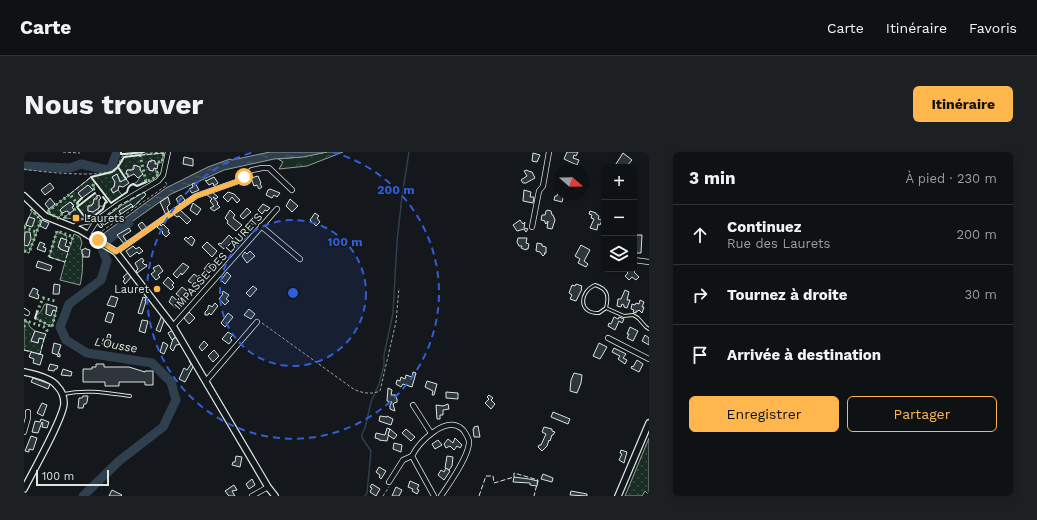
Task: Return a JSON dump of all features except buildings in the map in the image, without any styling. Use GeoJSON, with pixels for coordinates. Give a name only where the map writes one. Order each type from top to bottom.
{"type":"FeatureCollection","features":[{"type":"Feature","properties":{"kind":"street"},"geometry":{"type":"LineString","coordinates":[[88,234],[97,220],[119,204],[158,181],[163,175],[168,152]]}},
{"type":"Feature","properties":{"kind":"street"},"geometry":{"type":"LineString","coordinates":[[532,227],[539,191],[543,186],[549,152]]}},
{"type":"Feature","properties":{"kind":"street"},"geometry":{"type":"LineString","coordinates":[[116,252],[196,196],[236,182],[252,170],[269,168],[292,190]]}},
{"type":"Feature","properties":{"kind":"street"},"geometry":{"type":"LineString","coordinates":[[24,196],[45,216],[88,234],[116,252],[173,326],[268,487],[275,496]]}},
{"type":"Feature","properties":{"kind":"street","name":"IMPASSE DES LAURETS"},"geometry":{"type":"LineString","coordinates":[[173,326],[277,209]]}},
{"type":"Feature","properties":{"kind":"street"},"geometry":{"type":"LineString","coordinates":[[74,227],[79,223],[97,220]]}},
{"type":"Feature","properties":{"kind":"street"},"geometry":{"type":"LineString","coordinates":[[261,226],[300,259]]}},
{"type":"Feature","properties":{"kind":"street"},"geometry":{"type":"LineString","coordinates":[[637,260],[649,262]]}},
{"type":"Feature","properties":{"kind":"street"},"geometry":{"type":"LineString","coordinates":[[206,381],[257,322]]}},
{"type":"Feature","properties":{"kind":"street"},"geometry":{"type":"LineString","coordinates":[[608,338],[649,359]]}},
{"type":"Feature","properties":{"kind":"street"},"geometry":{"type":"LineString","coordinates":[[24,372],[51,381],[57,385],[62,394],[64,403],[61,416],[24,488]]}},
{"type":"Feature","properties":{"kind":"street"},"geometry":{"type":"LineString","coordinates":[[413,405],[431,433]]}},
{"type":"Feature","properties":{"kind":"street"},"geometry":{"type":"LineString","coordinates":[[24,432],[28,412]]}},
{"type":"Feature","properties":{"kind":"street"},"geometry":{"type":"LineString","coordinates":[[618,496],[649,423]]}},
{"type":"Feature","properties":{"kind":"street"},"geometry":{"type":"LineString","coordinates":[[389,482],[403,460],[412,456],[416,447],[431,433],[449,424],[457,425],[464,430],[469,441],[466,456],[441,496]]}},
{"type":"Feature","properties":{"kind":"street"},"geometry":{"type":"LineString","coordinates":[[412,456],[434,496]]}},
{"type":"Feature","properties":{"kind":"street"},"geometry":{"type":"LineString","coordinates":[[252,496],[268,487]]}},
{"type":"Feature","properties":{"kind":"lane"},"geometry":{"type":"LineString","coordinates":[[97,220],[101,226]]}},
{"type":"Feature","properties":{"kind":"lane"},"geometry":{"type":"LineString","coordinates":[[595,285],[603,287],[608,302],[606,308],[599,313],[590,312],[583,306],[584,296],[589,288],[595,285]]}},
{"type":"Feature","properties":{"kind":"lane"},"geometry":{"type":"LineString","coordinates":[[606,308],[624,316],[633,315],[649,329]]}},
{"type":"Feature","properties":{"kind":"lane"},"geometry":{"type":"LineString","coordinates":[[62,394],[76,391],[87,391],[130,396]]}},
{"type":"Feature","properties":{"kind":"path"},"geometry":{"type":"LineString","coordinates":[[63,152],[80,153]]}},
{"type":"Feature","properties":{"kind":"path"},"geometry":{"type":"LineString","coordinates":[[24,169],[63,174],[104,173],[113,171],[123,155],[168,152]]}},
{"type":"Feature","properties":{"kind":"path"},"geometry":{"type":"LineString","coordinates":[[96,239],[167,185],[163,175]]}},
{"type":"Feature","properties":{"kind":"path"},"geometry":{"type":"LineString","coordinates":[[257,322],[263,323],[356,390],[360,392],[376,393],[380,391],[396,322],[399,288]]}},
{"type":"Feature","properties":{"kind":"path"},"geometry":{"type":"LineString","coordinates":[[383,496],[389,486],[389,482]]}},
{"type":"Feature","properties":{"kind":"green space"},"geometry":{"type":"Polygon","coordinates":[[[327,152],[343,152],[307,166],[279,169],[283,162],[278,159],[327,152]]]}},
{"type":"Feature","properties":{"kind":"green space"},"geometry":{"type":"Polygon","coordinates":[[[164,153],[161,163],[158,162],[155,164],[155,161],[149,161],[147,167],[149,170],[153,171],[154,168],[156,168],[155,171],[159,173],[150,181],[137,186],[133,184],[137,182],[142,174],[140,167],[134,165],[132,170],[127,170],[126,173],[128,174],[128,177],[121,182],[117,174],[112,177],[115,182],[114,187],[111,189],[113,193],[118,190],[122,195],[111,203],[96,183],[93,185],[95,188],[93,190],[88,185],[78,193],[82,198],[77,203],[79,206],[95,193],[97,196],[94,199],[93,204],[88,206],[88,211],[93,212],[99,208],[99,206],[104,206],[102,211],[98,214],[86,218],[63,218],[74,210],[72,207],[74,205],[71,202],[60,210],[62,214],[58,218],[47,212],[91,177],[115,171],[124,157],[164,153]]]}},
{"type":"Feature","properties":{"kind":"green space"},"geometry":{"type":"Polygon","coordinates":[[[144,192],[146,195],[132,208],[133,206],[131,204],[119,211],[121,214],[104,225],[100,220],[120,205],[144,192]]]}},
{"type":"Feature","properties":{"kind":"green space"},"geometry":{"type":"Polygon","coordinates":[[[32,211],[41,220],[29,253],[24,251],[24,227],[32,211]]]}},
{"type":"Feature","properties":{"kind":"green space"},"geometry":{"type":"Polygon","coordinates":[[[57,231],[67,236],[66,240],[61,238],[58,247],[68,252],[74,234],[80,237],[82,243],[80,249],[82,250],[83,263],[80,285],[60,280],[65,262],[49,257],[57,231]]]}},
{"type":"Feature","properties":{"kind":"green space"},"geometry":{"type":"Polygon","coordinates":[[[45,304],[47,304],[46,314],[51,315],[53,310],[56,311],[52,327],[35,318],[36,315],[41,312],[45,304]]]}},
{"type":"Feature","properties":{"kind":"green space"},"geometry":{"type":"Polygon","coordinates":[[[24,320],[27,321],[30,327],[35,331],[31,341],[38,343],[39,338],[44,339],[40,354],[24,350],[24,320]]]}},
{"type":"Feature","properties":{"kind":"green space"},"geometry":{"type":"Polygon","coordinates":[[[649,438],[649,495],[645,491],[642,496],[625,496],[649,438]]]}},
{"type":"Feature","properties":{"kind":"water"},"geometry":{"type":"Polygon","coordinates":[[[270,152],[327,152],[303,157],[274,159],[224,170],[171,194],[116,233],[109,243],[99,237],[166,188],[208,167],[230,159],[232,160],[270,152]]]}},
{"type":"Feature","properties":{"kind":"waterway"},"geometry":{"type":"LineString","coordinates":[[24,166],[70,168],[81,164],[107,170],[111,168],[117,152]]}},
{"type":"Feature","properties":{"kind":"waterway"},"geometry":{"type":"LineString","coordinates":[[365,496],[367,493],[371,451],[362,438],[362,434],[365,428],[371,402],[379,384],[384,366],[384,355],[393,313],[397,242],[409,152]]}},
{"type":"Feature","properties":{"kind":"waterway","name":"L'Ousse"},"geometry":{"type":"LineString","coordinates":[[83,496],[119,461],[163,427],[176,400],[171,382],[152,363],[87,353],[66,340],[60,327],[69,304],[101,280],[107,261],[102,249],[103,244],[129,223]]}},
{"type":"Feature","properties":{"kind":"hedge"},"geometry":{"type":"LineString","coordinates":[[158,162],[162,162],[164,153]]}},
{"type":"Feature","properties":{"kind":"hedge"},"geometry":{"type":"LineString","coordinates":[[140,155],[146,182],[156,177],[159,173],[155,171]]}},
{"type":"Feature","properties":{"kind":"hedge"},"geometry":{"type":"LineString","coordinates":[[93,190],[95,188],[93,185],[96,183]]}},
{"type":"Feature","properties":{"kind":"hedge"},"geometry":{"type":"LineString","coordinates":[[70,213],[65,217],[62,214],[58,218],[47,212],[70,194],[79,206]]}},
{"type":"Feature","properties":{"kind":"hedge"},"geometry":{"type":"LineString","coordinates":[[74,210],[77,207]]}},
{"type":"Feature","properties":{"kind":"hedge"},"geometry":{"type":"LineString","coordinates":[[30,208],[41,220],[30,250]]}},
{"type":"Feature","properties":{"kind":"hedge"},"geometry":{"type":"LineString","coordinates":[[24,227],[36,232]]}},
{"type":"Feature","properties":{"kind":"hedge"},"geometry":{"type":"LineString","coordinates":[[49,257],[57,231],[73,237],[69,247]]}},
{"type":"Feature","properties":{"kind":"hedge"},"geometry":{"type":"LineString","coordinates":[[24,251],[29,253]]}},
{"type":"Feature","properties":{"kind":"hedge"},"geometry":{"type":"LineString","coordinates":[[37,312],[43,298],[55,301]]}},
{"type":"Feature","properties":{"kind":"hedge"},"geometry":{"type":"LineString","coordinates":[[35,318],[52,327],[56,311]]}},
{"type":"Feature","properties":{"kind":"hedge"},"geometry":{"type":"LineString","coordinates":[[24,320],[44,327],[47,330],[46,334]]}},
{"type":"Feature","properties":{"kind":"hedge"},"geometry":{"type":"LineString","coordinates":[[24,327],[26,321]]}},
{"type":"Feature","properties":{"kind":"fence"},"geometry":{"type":"LineString","coordinates":[[140,155],[164,153]]}},
{"type":"Feature","properties":{"kind":"fence"},"geometry":{"type":"LineString","coordinates":[[70,194],[91,177]]}},
{"type":"Feature","properties":{"kind":"fence"},"geometry":{"type":"LineString","coordinates":[[121,214],[104,225],[100,220],[120,205],[144,192],[146,195],[132,208]]}},
{"type":"Feature","properties":{"kind":"fence"},"geometry":{"type":"LineString","coordinates":[[49,257],[65,262],[68,252]]}},
{"type":"Feature","properties":{"kind":"fence"},"geometry":{"type":"LineString","coordinates":[[38,354],[40,354],[44,339]]}},
{"type":"Feature","properties":{"kind":"fence"},"geometry":{"type":"LineString","coordinates":[[24,350],[32,352]]}},
{"type":"Feature","properties":{"kind":"fence"},"geometry":{"type":"LineString","coordinates":[[479,496],[486,476],[493,476],[494,483],[514,477],[514,473],[538,480],[534,496]]}},
{"type":"Feature","properties":{"kind":"wall"},"geometry":{"type":"LineString","coordinates":[[121,152],[121,154],[144,152]]}},
{"type":"Feature","properties":{"kind":"wall"},"geometry":{"type":"LineString","coordinates":[[118,167],[124,157],[140,155]]}},
{"type":"Feature","properties":{"kind":"wall"},"geometry":{"type":"LineString","coordinates":[[126,179],[118,167],[112,172],[91,177],[111,203],[127,192],[128,188],[133,184],[137,186],[146,182]]}},
{"type":"Feature","properties":{"kind":"wall"},"geometry":{"type":"LineString","coordinates":[[95,193],[77,207],[84,216],[94,216],[103,209],[105,203],[107,202],[103,197]]}},
{"type":"Feature","properties":{"kind":"wall"},"geometry":{"type":"LineString","coordinates":[[77,203],[82,198]]}},
{"type":"Feature","properties":{"kind":"wall"},"geometry":{"type":"LineString","coordinates":[[35,318],[37,312]]}},
{"type":"Feature","properties":{"kind":"place","name":"Laurets"},"geometry":{"type":"Point","coordinates":[76,218]}},
{"type":"Feature","properties":{"kind":"place","name":"Lauret"},"geometry":{"type":"Point","coordinates":[157,289]}},
{"type":"Feature","properties":{"kind":"route"},"geometry":{"type":"LineString","coordinates":[[98,240],[116,252],[196,196],[212,189],[236,182],[244,177]]}}]}
